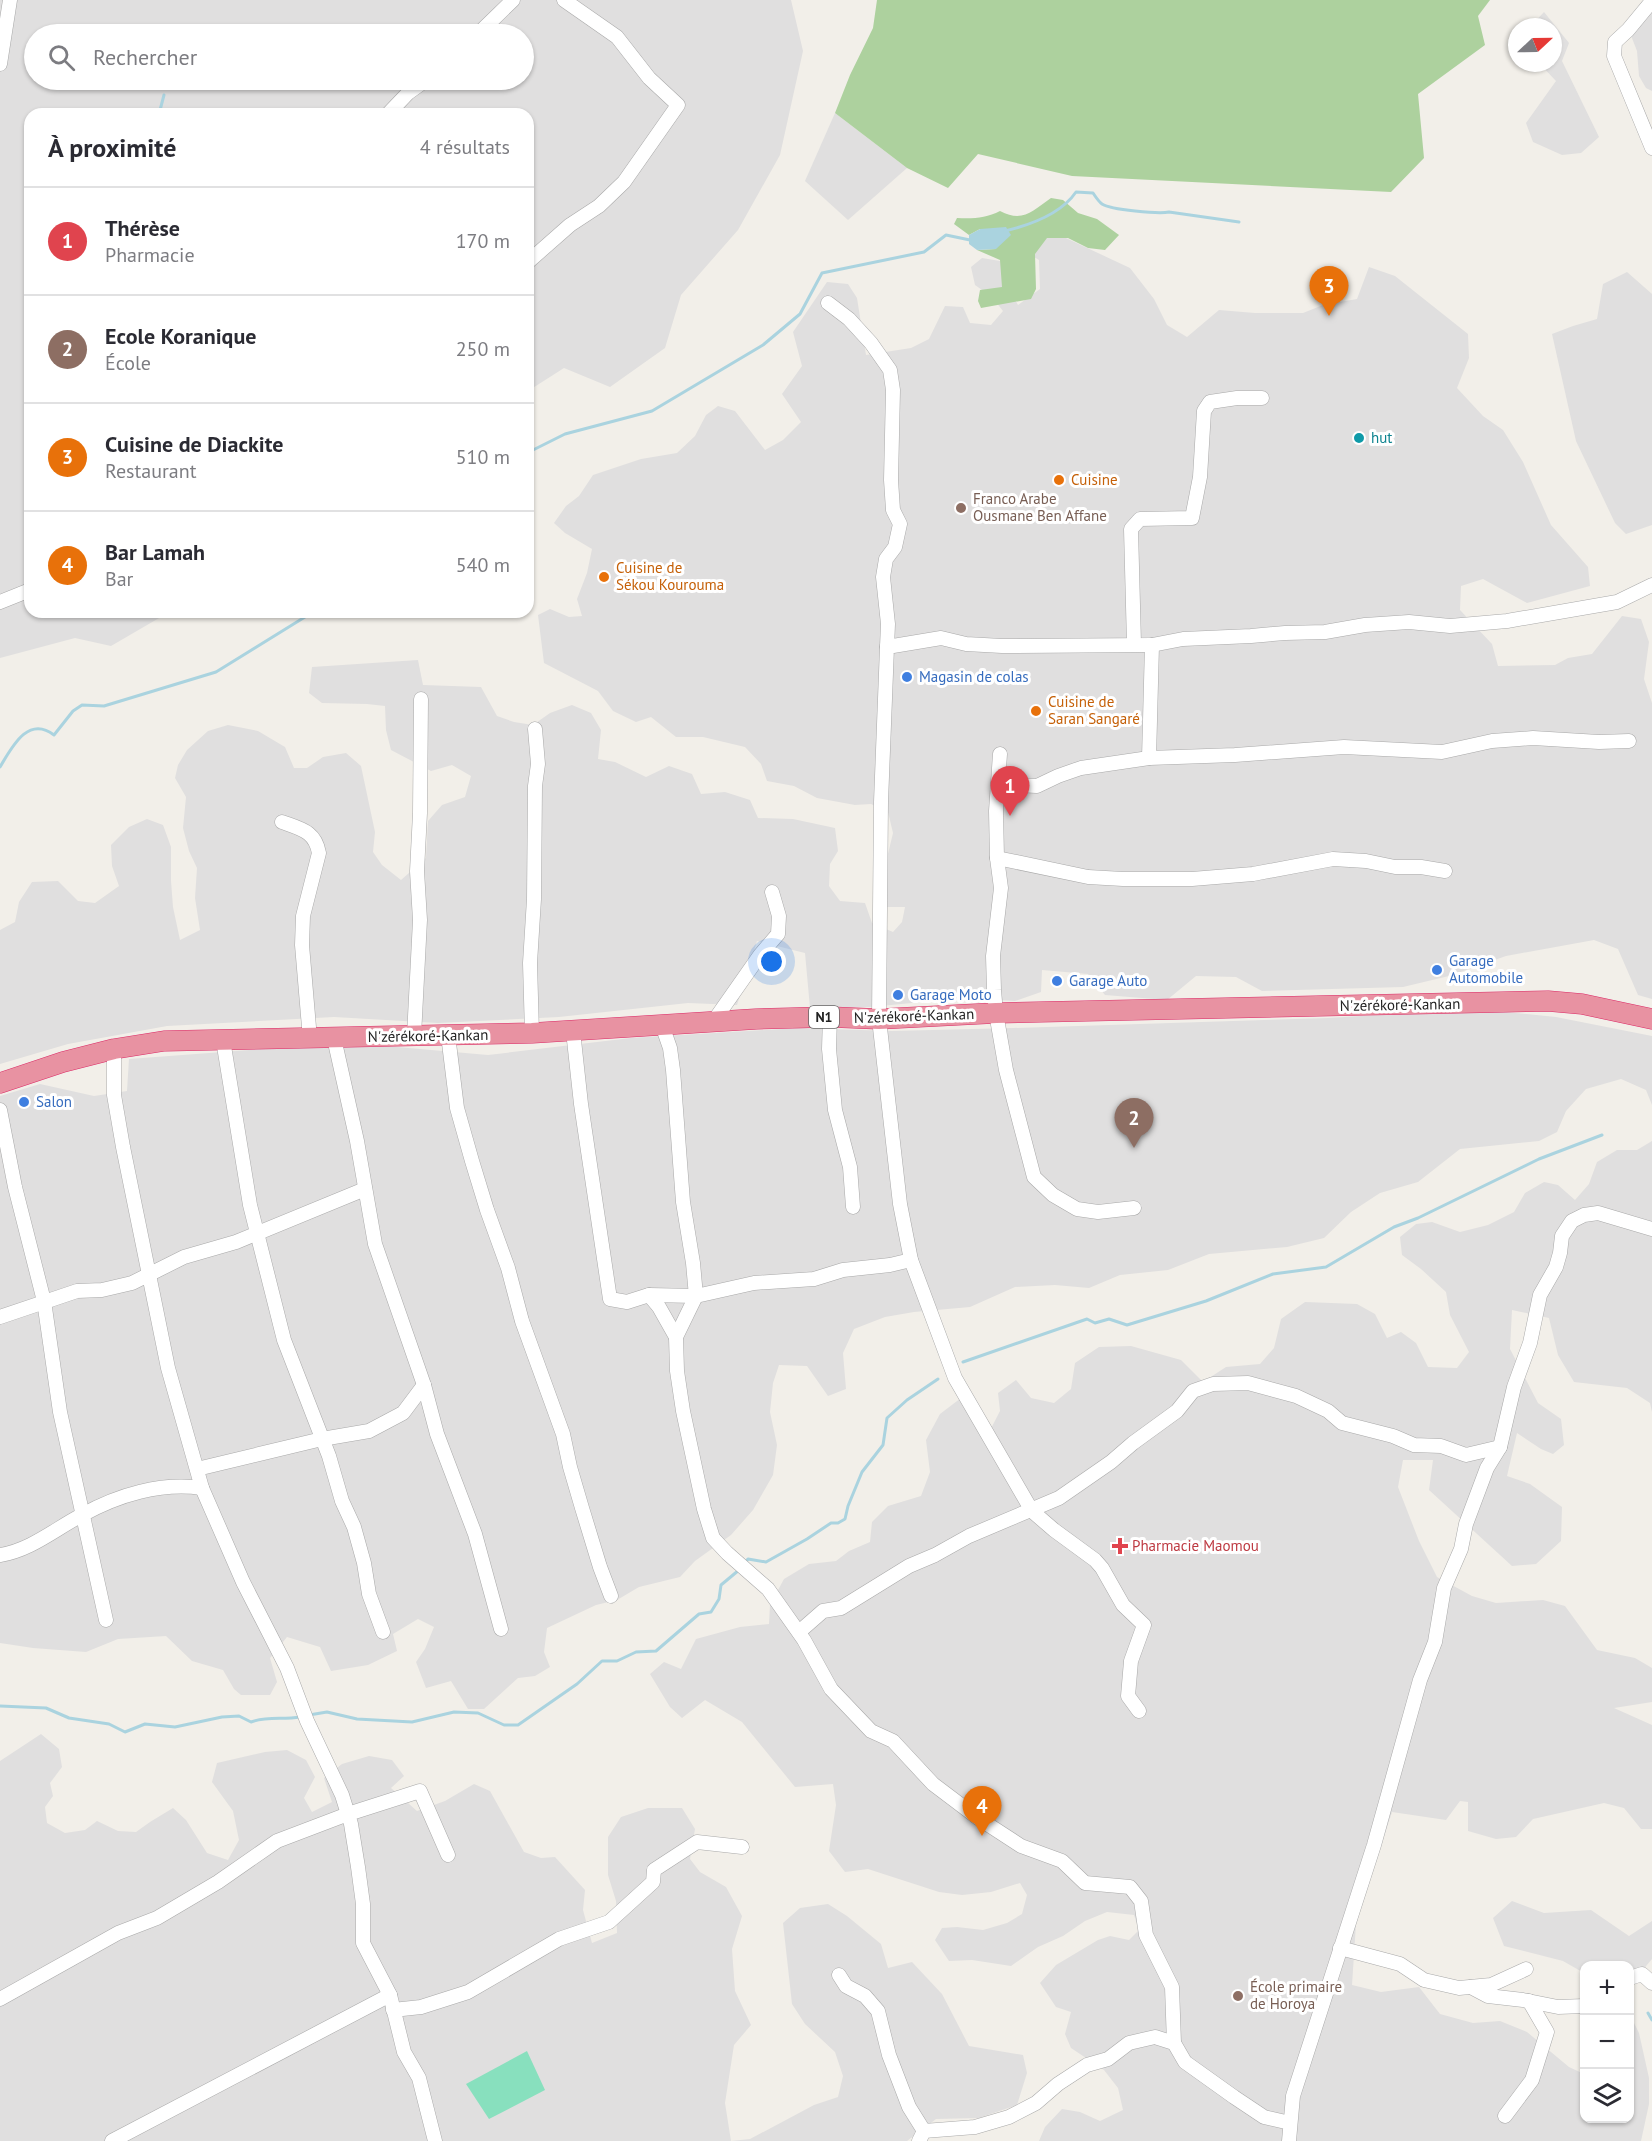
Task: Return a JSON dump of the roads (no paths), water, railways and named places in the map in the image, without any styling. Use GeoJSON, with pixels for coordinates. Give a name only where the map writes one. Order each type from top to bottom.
{"type":"FeatureCollection","features":[{"type":"Feature","properties":{"kind":"highway","name":"N'zérékoré-Kankan"},"geometry":{"type":"LineString","coordinates":[[0,1083],[63,1062],[114,1049],[164,1041],[531,1034],[830,1017],[879,1019],[996,1013],[1548,1001],[1582,1004],[1652,1019]]}},
{"type":"Feature","properties":{"kind":"street"},"geometry":{"type":"LineString","coordinates":[[0,64],[10,0]]}},
{"type":"Feature","properties":{"kind":"street"},"geometry":{"type":"LineString","coordinates":[[488,24],[513,0]]}},
{"type":"Feature","properties":{"kind":"street"},"geometry":{"type":"LineString","coordinates":[[534,257],[570,225],[598,206],[624,182],[678,105],[649,78],[617,37],[564,0]]}},
{"type":"Feature","properties":{"kind":"street"},"geometry":{"type":"LineString","coordinates":[[1652,1],[1615,42],[1614,56],[1652,148]]}},
{"type":"Feature","properties":{"kind":"street"},"geometry":{"type":"LineString","coordinates":[[394,108],[412,90]]}},
{"type":"Feature","properties":{"kind":"street"},"geometry":{"type":"LineString","coordinates":[[828,303],[849,319],[871,343],[890,370],[893,390],[891,480],[893,510],[900,524],[895,547],[886,559],[883,577],[888,624],[881,802],[879,1019],[900,1204],[911,1260],[955,1378],[1032,1511],[1095,1560],[1123,1605],[1144,1625],[1131,1661],[1128,1696],[1139,1711]]}},
{"type":"Feature","properties":{"kind":"street"},"geometry":{"type":"LineString","coordinates":[[1134,644],[1131,529],[1140,519],[1192,519],[1200,477],[1204,411],[1210,402],[1237,398],[1262,398]]}},
{"type":"Feature","properties":{"kind":"street"},"geometry":{"type":"LineString","coordinates":[[887,647],[941,638],[966,644],[1002,646],[1152,645],[1183,639],[1325,632],[1376,624],[1409,622],[1450,626],[1507,621],[1617,602],[1652,585]]}},
{"type":"Feature","properties":{"kind":"street"},"geometry":{"type":"LineString","coordinates":[[0,602],[24,592]]}},
{"type":"Feature","properties":{"kind":"street"},"geometry":{"type":"LineString","coordinates":[[1149,758],[1152,645]]}},
{"type":"Feature","properties":{"kind":"street"},"geometry":{"type":"LineString","coordinates":[[414,1036],[419,969],[420,920],[417,871],[421,699]]}},
{"type":"Feature","properties":{"kind":"street"},"geometry":{"type":"LineString","coordinates":[[531,1034],[530,963],[534,899],[535,786],[538,764],[536,729]]}},
{"type":"Feature","properties":{"kind":"street"},"geometry":{"type":"LineString","coordinates":[[998,784],[1037,786],[1081,768],[1149,758],[1235,755],[1344,747],[1442,752],[1492,741],[1533,738],[1599,742],[1629,741]]}},
{"type":"Feature","properties":{"kind":"street"},"geometry":{"type":"LineString","coordinates":[[1000,754],[996,811],[997,858],[1001,888],[993,956],[996,1013],[1006,1070],[1034,1177],[1053,1195],[1077,1209],[1098,1212],[1134,1208]]}},
{"type":"Feature","properties":{"kind":"street"},"geometry":{"type":"LineString","coordinates":[[282,822],[308,832],[317,842],[319,853],[303,916],[302,945],[310,1039]]}},
{"type":"Feature","properties":{"kind":"street"},"geometry":{"type":"LineString","coordinates":[[997,858],[1088,877],[1123,879],[1192,879],[1253,874],[1333,859],[1366,861],[1395,867],[1420,867],[1445,872]]}},
{"type":"Feature","properties":{"kind":"street"},"geometry":{"type":"LineString","coordinates":[[713,1022],[755,962],[778,934],[779,915],[772,892]]}},
{"type":"Feature","properties":{"kind":"street"},"geometry":{"type":"LineString","coordinates":[[830,1017],[829,1048],[835,1110],[850,1167],[853,1207]]}},
{"type":"Feature","properties":{"kind":"street"},"geometry":{"type":"LineString","coordinates":[[662,1025],[670,1048],[673,1070],[683,1202],[696,1296],[676,1337],[677,1371],[704,1509],[713,1538],[768,1589],[799,1632],[831,1689],[871,1731],[893,1741],[933,1784],[1020,1846],[1062,1861],[1085,1883],[1130,1887],[1141,1901],[1146,1935],[1172,1987],[1174,2043],[1185,2062],[1264,2117],[1290,2123]]}},
{"type":"Feature","properties":{"kind":"street"},"geometry":{"type":"LineString","coordinates":[[573,1031],[581,1104],[610,1299],[627,1302],[649,1295],[696,1296],[754,1283],[814,1278],[843,1270],[890,1265],[911,1260]]}},
{"type":"Feature","properties":{"kind":"street"},"geometry":{"type":"LineString","coordinates":[[448,1035],[457,1108],[472,1161],[508,1268],[522,1321],[563,1434],[582,1508],[611,1596]]}},
{"type":"Feature","properties":{"kind":"street"},"geometry":{"type":"LineString","coordinates":[[334,1038],[357,1141],[375,1244],[423,1385],[436,1434],[475,1534],[501,1629]]}},
{"type":"Feature","properties":{"kind":"street"},"geometry":{"type":"LineString","coordinates":[[223,1040],[250,1205],[284,1340],[329,1456],[342,1501],[354,1527],[364,1563],[369,1594],[383,1632]]}},
{"type":"Feature","properties":{"kind":"street"},"geometry":{"type":"LineString","coordinates":[[114,1049],[114,1095],[149,1276],[168,1368],[202,1488],[243,1582],[287,1668],[348,1814],[363,1904],[363,1943],[390,1995],[404,2052],[419,2078],[435,2141]]}},
{"type":"Feature","properties":{"kind":"street"},"geometry":{"type":"LineString","coordinates":[[0,1110],[15,1187],[44,1301],[60,1412],[106,1620]]}},
{"type":"Feature","properties":{"kind":"street"},"geometry":{"type":"LineString","coordinates":[[0,1317],[77,1291],[102,1290],[132,1283],[184,1257],[258,1234],[365,1189]]}},
{"type":"Feature","properties":{"kind":"street"},"geometry":{"type":"LineString","coordinates":[[1289,2141],[1293,2096],[1374,1845],[1420,1680],[1436,1642],[1444,1588],[1461,1549],[1466,1524],[1487,1468],[1500,1447],[1514,1387],[1530,1343],[1539,1295],[1556,1267],[1562,1236],[1572,1221],[1584,1215],[1598,1213],[1652,1229]]}},
{"type":"Feature","properties":{"kind":"street"},"geometry":{"type":"LineString","coordinates":[[649,1295],[659,1307],[676,1337]]}},
{"type":"Feature","properties":{"kind":"street"},"geometry":{"type":"LineString","coordinates":[[799,1632],[823,1611],[840,1608],[909,1566],[969,1536],[1059,1498],[1177,1411],[1192,1392],[1213,1384],[1248,1383],[1296,1396],[1328,1411],[1342,1423],[1393,1436],[1414,1445],[1441,1446],[1466,1455],[1500,1447]]}},
{"type":"Feature","properties":{"kind":"street"},"geometry":{"type":"LineString","coordinates":[[197,1469],[322,1439],[369,1431],[403,1413],[423,1385]]}},
{"type":"Feature","properties":{"kind":"street"},"geometry":{"type":"LineString","coordinates":[[0,1555],[28,1547],[105,1504],[165,1486],[181,1485],[202,1488]]}},
{"type":"Feature","properties":{"kind":"street"},"geometry":{"type":"LineString","coordinates":[[0,2000],[118,1933],[157,1918],[218,1882],[277,1841],[348,1814],[420,1791],[448,1855]]}},
{"type":"Feature","properties":{"kind":"street"},"geometry":{"type":"LineString","coordinates":[[393,2010],[421,2007],[468,1992],[559,1939],[609,1922],[652,1882],[654,1870],[697,1842],[742,1847]]}},
{"type":"Feature","properties":{"kind":"street"},"geometry":{"type":"LineString","coordinates":[[1340,1948],[1400,1964],[1424,1980],[1459,1988],[1491,1985],[1526,1969]]}},
{"type":"Feature","properties":{"kind":"street"},"geometry":{"type":"LineString","coordinates":[[1634,1976],[1642,1974],[1652,1983]]}},
{"type":"Feature","properties":{"kind":"street"},"geometry":{"type":"LineString","coordinates":[[839,1975],[846,1986],[864,1996],[878,2011],[889,2055],[921,2136],[975,2127],[1009,2117],[1036,2103],[1058,2084],[1087,2065],[1108,2059],[1129,2043],[1155,2037],[1174,2043]]}},
{"type":"Feature","properties":{"kind":"street"},"geometry":{"type":"LineString","coordinates":[[1471,1987],[1488,1996],[1558,2007],[1580,2006]]}},
{"type":"Feature","properties":{"kind":"street"},"geometry":{"type":"LineString","coordinates":[[111,2141],[390,1995]]}},
{"type":"Feature","properties":{"kind":"street"},"geometry":{"type":"LineString","coordinates":[[1505,2116],[1532,2080],[1548,2032],[1529,2001]]}},
{"type":"Feature","properties":{"kind":"water"},"geometry":{"type":"Polygon","coordinates":[[[1006,227],[1011,235],[996,249],[977,250],[969,244],[969,235],[980,229],[1006,227]]]}},
{"type":"Feature","properties":{"kind":"waterway"},"geometry":{"type":"LineString","coordinates":[[161,108],[164,95]]}},
{"type":"Feature","properties":{"kind":"waterway"},"geometry":{"type":"LineString","coordinates":[[1005,231],[1034,222],[1054,212],[1070,200],[1076,192],[1093,193],[1102,204],[1115,208],[1169,212],[1239,222]]}},
{"type":"Feature","properties":{"kind":"waterway"},"geometry":{"type":"LineString","coordinates":[[534,450],[565,434],[652,411],[763,345],[800,314],[822,273],[924,252],[946,235],[970,240]]}},
{"type":"Feature","properties":{"kind":"waterway"},"geometry":{"type":"LineString","coordinates":[[0,767],[16,743],[29,731],[45,730],[54,735],[73,711],[82,705],[104,706],[216,672],[303,618]]}},
{"type":"Feature","properties":{"kind":"waterway"},"geometry":{"type":"LineString","coordinates":[[963,1362],[1087,1319],[1095,1323],[1109,1319],[1127,1325],[1206,1301],[1273,1274],[1326,1267],[1394,1227],[1418,1218],[1539,1159],[1602,1135]]}},
{"type":"Feature","properties":{"kind":"waterway"},"geometry":{"type":"LineString","coordinates":[[745,1563],[748,1559],[766,1562],[831,1523],[838,1523],[845,1519],[862,1472],[883,1445],[887,1418],[907,1400],[938,1379]]}},
{"type":"Feature","properties":{"kind":"waterway"},"geometry":{"type":"LineString","coordinates":[[309,1715],[327,1712],[357,1719],[412,1722],[454,1712],[478,1713],[504,1725],[518,1725],[577,1684],[602,1661],[617,1661],[636,1652],[656,1651],[699,1614],[711,1612],[719,1599],[721,1585],[739,1570]]}},
{"type":"Feature","properties":{"kind":"waterway"},"geometry":{"type":"LineString","coordinates":[[0,1706],[46,1708],[69,1718],[109,1724],[125,1732],[145,1724],[175,1727],[222,1717],[239,1716],[251,1722],[300,1717]]}},
{"type":"Feature","properties":{"kind":"waterway"},"geometry":{"type":"LineString","coordinates":[[1648,2013],[1652,2020]]}},
{"type":"Feature","properties":{"kind":"place","name":"Cuisine de Diackite"},"geometry":{"type":"Point","coordinates":[1329,316]}},
{"type":"Feature","properties":{"kind":"place","name":"hut"},"geometry":{"type":"Point","coordinates":[1359,438]}},
{"type":"Feature","properties":{"kind":"place","name":"Cuisine"},"geometry":{"type":"Point","coordinates":[1059,480]}},
{"type":"Feature","properties":{"kind":"place","name":"Franco Arabe Ousmane Ben Affane"},"geometry":{"type":"Point","coordinates":[961,508]}},
{"type":"Feature","properties":{"kind":"place","name":"Cuisine de Sékou Kourouma"},"geometry":{"type":"Point","coordinates":[604,577]}},
{"type":"Feature","properties":{"kind":"place","name":"Magasin de colas"},"geometry":{"type":"Point","coordinates":[907,677]}},
{"type":"Feature","properties":{"kind":"place","name":"Cuisine de Saran Sangaré"},"geometry":{"type":"Point","coordinates":[1036,711]}},
{"type":"Feature","properties":{"kind":"place","name":"Thérèse"},"geometry":{"type":"Point","coordinates":[1010,816]}},
{"type":"Feature","properties":{"kind":"place","name":"Garage Automobile"},"geometry":{"type":"Point","coordinates":[1437,970]}},
{"type":"Feature","properties":{"kind":"place","name":"Garage Auto"},"geometry":{"type":"Point","coordinates":[1057,981]}},
{"type":"Feature","properties":{"kind":"place","name":"Garage Moto"},"geometry":{"type":"Point","coordinates":[898,995]}},
{"type":"Feature","properties":{"kind":"place","name":"Salon"},"geometry":{"type":"Point","coordinates":[24,1102]}},
{"type":"Feature","properties":{"kind":"place","name":"Ecole Koranique"},"geometry":{"type":"Point","coordinates":[1134,1148]}},
{"type":"Feature","properties":{"kind":"place","name":"Pharmacie Maomou"},"geometry":{"type":"Point","coordinates":[1120,1546]}},
{"type":"Feature","properties":{"kind":"place","name":"Bar Lamah"},"geometry":{"type":"Point","coordinates":[982,1836]}},
{"type":"Feature","properties":{"kind":"place","name":"École primaire de Horoya"},"geometry":{"type":"Point","coordinates":[1238,1996]}}]}
